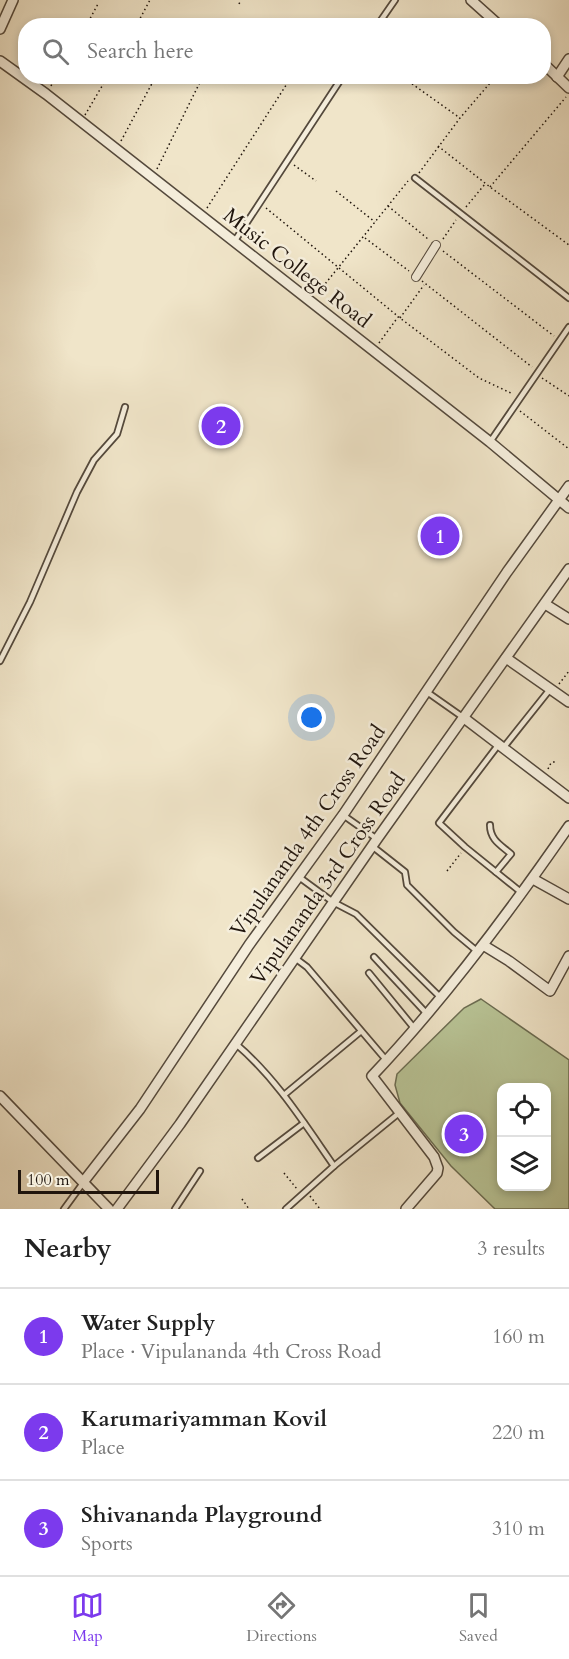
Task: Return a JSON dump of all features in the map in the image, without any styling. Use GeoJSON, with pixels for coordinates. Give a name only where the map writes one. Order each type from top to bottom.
{"type":"FeatureCollection","features":[{"type":"Feature","properties":{"kind":"street"},"geometry":{"type":"LineString","coordinates":[[0,29],[13,0]]}},
{"type":"Feature","properties":{"kind":"street"},"geometry":{"type":"LineString","coordinates":[[471,0],[491,18]]}},
{"type":"Feature","properties":{"kind":"street"},"geometry":{"type":"LineString","coordinates":[[557,77],[569,59]]}},
{"type":"Feature","properties":{"kind":"street","name":"Music College Road"},"geometry":{"type":"LineString","coordinates":[[0,61],[18,75]]}},
{"type":"Feature","properties":{"kind":"street"},"geometry":{"type":"LineString","coordinates":[[551,71],[569,88]]}},
{"type":"Feature","properties":{"kind":"street","name":"Music College Road"},"geometry":{"type":"LineString","coordinates":[[31,84],[490,442],[569,508]]}},
{"type":"Feature","properties":{"kind":"street"},"geometry":{"type":"LineString","coordinates":[[416,277],[436,245]]}},
{"type":"Feature","properties":{"kind":"street","name":"Vipulananda 4th Cross Road"},"geometry":{"type":"LineString","coordinates":[[84,1181],[140,1109],[249,945],[342,816],[507,572],[569,486]]}},
{"type":"Feature","properties":{"kind":"street","name":"Vipulananda 3rd Cross Road"},"geometry":{"type":"LineString","coordinates":[[117,1209],[569,569]]}},
{"type":"Feature","properties":{"kind":"street"},"geometry":{"type":"LineString","coordinates":[[545,604],[569,619]]}},
{"type":"Feature","properties":{"kind":"street"},"geometry":{"type":"LineString","coordinates":[[506,658],[569,702]]}},
{"type":"Feature","properties":{"kind":"street"},"geometry":{"type":"LineString","coordinates":[[464,718],[569,798]]}},
{"type":"Feature","properties":{"kind":"street"},"geometry":{"type":"LineString","coordinates":[[406,1209],[437,1173],[438,1168],[434,1157],[372,1076],[441,998],[480,949],[533,879],[569,826]]}},
{"type":"Feature","properties":{"kind":"street"},"geometry":{"type":"LineString","coordinates":[[533,879],[569,899]]}},
{"type":"Feature","properties":{"kind":"street"},"geometry":{"type":"LineString","coordinates":[[480,949],[509,962],[550,991],[569,956]]}},
{"type":"Feature","properties":{"kind":"street"},"geometry":{"type":"LineString","coordinates":[[0,1095],[109,1209]]}},
{"type":"Feature","properties":{"kind":"lane"},"geometry":{"type":"LineString","coordinates":[[383,18],[395,0]]}},
{"type":"Feature","properties":{"kind":"lane"},"geometry":{"type":"LineString","coordinates":[[234,242],[338,84]]}},
{"type":"Feature","properties":{"kind":"lane"},"geometry":{"type":"LineString","coordinates":[[415,178],[569,298]]}},
{"type":"Feature","properties":{"kind":"lane"},"geometry":{"type":"LineString","coordinates":[[490,442],[569,327]]}},
{"type":"Feature","properties":{"kind":"lane"},"geometry":{"type":"LineString","coordinates":[[0,661],[30,602],[77,492],[94,460],[117,434],[125,407]]}},
{"type":"Feature","properties":{"kind":"lane"},"geometry":{"type":"LineString","coordinates":[[522,893],[439,823],[501,746],[552,689]]}},
{"type":"Feature","properties":{"kind":"lane"},"geometry":{"type":"LineString","coordinates":[[427,692],[464,718]]}},
{"type":"Feature","properties":{"kind":"lane"},"geometry":{"type":"LineString","coordinates":[[342,816],[405,872],[406,885],[454,932],[480,949]]}},
{"type":"Feature","properties":{"kind":"lane"},"geometry":{"type":"LineString","coordinates":[[490,825],[490,833],[494,839],[511,854],[496,872]]}},
{"type":"Feature","properties":{"kind":"lane"},"geometry":{"type":"LineString","coordinates":[[299,877],[333,902],[356,914],[441,998]]}},
{"type":"Feature","properties":{"kind":"lane"},"geometry":{"type":"LineString","coordinates":[[294,957],[307,967],[387,1061]]}},
{"type":"Feature","properties":{"kind":"lane"},"geometry":{"type":"LineString","coordinates":[[374,957],[427,1014]]}},
{"type":"Feature","properties":{"kind":"lane"},"geometry":{"type":"LineString","coordinates":[[369,974],[414,1028]]}},
{"type":"Feature","properties":{"kind":"lane"},"geometry":{"type":"LineString","coordinates":[[284,1095],[360,1032]]}},
{"type":"Feature","properties":{"kind":"lane"},"geometry":{"type":"LineString","coordinates":[[235,1043],[250,1056],[284,1095],[334,1166]]}},
{"type":"Feature","properties":{"kind":"lane"},"geometry":{"type":"LineString","coordinates":[[286,1209],[303,1192],[399,1113]]}},
{"type":"Feature","properties":{"kind":"lane"},"geometry":{"type":"LineString","coordinates":[[258,1158],[304,1123]]}},
{"type":"Feature","properties":{"kind":"lane"},"geometry":{"type":"LineString","coordinates":[[175,1209],[200,1171]]}},
{"type":"Feature","properties":{"kind":"lane"},"geometry":{"type":"LineString","coordinates":[[64,1209],[84,1181]]}},
{"type":"Feature","properties":{"kind":"path"},"geometry":{"type":"LineString","coordinates":[[140,18],[150,0]]}},
{"type":"Feature","properties":{"kind":"path"},"geometry":{"type":"LineString","coordinates":[[238,4],[241,0]]}},
{"type":"Feature","properties":{"kind":"path"},"geometry":{"type":"LineString","coordinates":[[90,18],[98,4]]}},
{"type":"Feature","properties":{"kind":"path"},"geometry":{"type":"LineString","coordinates":[[81,122],[103,84]]}},
{"type":"Feature","properties":{"kind":"path"},"geometry":{"type":"LineString","coordinates":[[117,150],[152,84]]}},
{"type":"Feature","properties":{"kind":"path"},"geometry":{"type":"LineString","coordinates":[[153,178],[199,84]]}},
{"type":"Feature","properties":{"kind":"path"},"geometry":{"type":"LineString","coordinates":[[201,216],[287,84]]}},
{"type":"Feature","properties":{"kind":"path"},"geometry":{"type":"LineString","coordinates":[[412,84],[460,118]]}},
{"type":"Feature","properties":{"kind":"path"},"geometry":{"type":"LineString","coordinates":[[310,301],[364,237],[406,182],[415,178],[460,118],[489,84]]}},
{"type":"Feature","properties":{"kind":"path"},"geometry":{"type":"LineString","coordinates":[[490,187],[569,94]]}},
{"type":"Feature","properties":{"kind":"path"},"geometry":{"type":"LineString","coordinates":[[438,147],[569,245]]}},
{"type":"Feature","properties":{"kind":"path"},"geometry":{"type":"LineString","coordinates":[[288,160],[316,181]]}},
{"type":"Feature","properties":{"kind":"path"},"geometry":{"type":"LineString","coordinates":[[336,190],[376,222]]}},
{"type":"Feature","properties":{"kind":"path"},"geometry":{"type":"LineString","coordinates":[[261,204],[399,318],[479,378],[519,397]]}},
{"type":"Feature","properties":{"kind":"path"},"geometry":{"type":"LineString","coordinates":[[388,206],[559,340]]}},
{"type":"Feature","properties":{"kind":"path"},"geometry":{"type":"LineString","coordinates":[[364,237],[536,373],[569,396]]}},
{"type":"Feature","properties":{"kind":"path"},"geometry":{"type":"LineString","coordinates":[[373,351],[425,283]]}},
{"type":"Feature","properties":{"kind":"path"},"geometry":{"type":"LineString","coordinates":[[513,406],[569,449]]}},
{"type":"Feature","properties":{"kind":"path"},"geometry":{"type":"LineString","coordinates":[[552,689],[569,670]]}},
{"type":"Feature","properties":{"kind":"path"},"geometry":{"type":"LineString","coordinates":[[545,778],[551,763],[557,761]]}},
{"type":"Feature","properties":{"kind":"path"},"geometry":{"type":"LineString","coordinates":[[447,871],[465,847]]}},
{"type":"Feature","properties":{"kind":"path"},"geometry":{"type":"LineString","coordinates":[[284,1173],[320,1209]]}},
{"type":"Feature","properties":{"kind":"path"},"geometry":{"type":"LineString","coordinates":[[242,1199],[249,1209]]}},
{"type":"Feature","properties":{"kind":"green space"},"geometry":{"type":"Polygon","coordinates":[[[481,999],[569,1060],[569,1209],[495,1209],[451,1166],[400,1103],[395,1085],[397,1074],[464,1008],[481,999]]]}},
{"type":"Feature","properties":{"kind":"place","name":"Karumariyamman Kovil"},"geometry":{"type":"Point","coordinates":[221,426]}},
{"type":"Feature","properties":{"kind":"place","name":"Water Supply"},"geometry":{"type":"Point","coordinates":[440,536]}},
{"type":"Feature","properties":{"kind":"place","name":"Shivananda Playground"},"geometry":{"type":"Point","coordinates":[464,1134]}}]}
